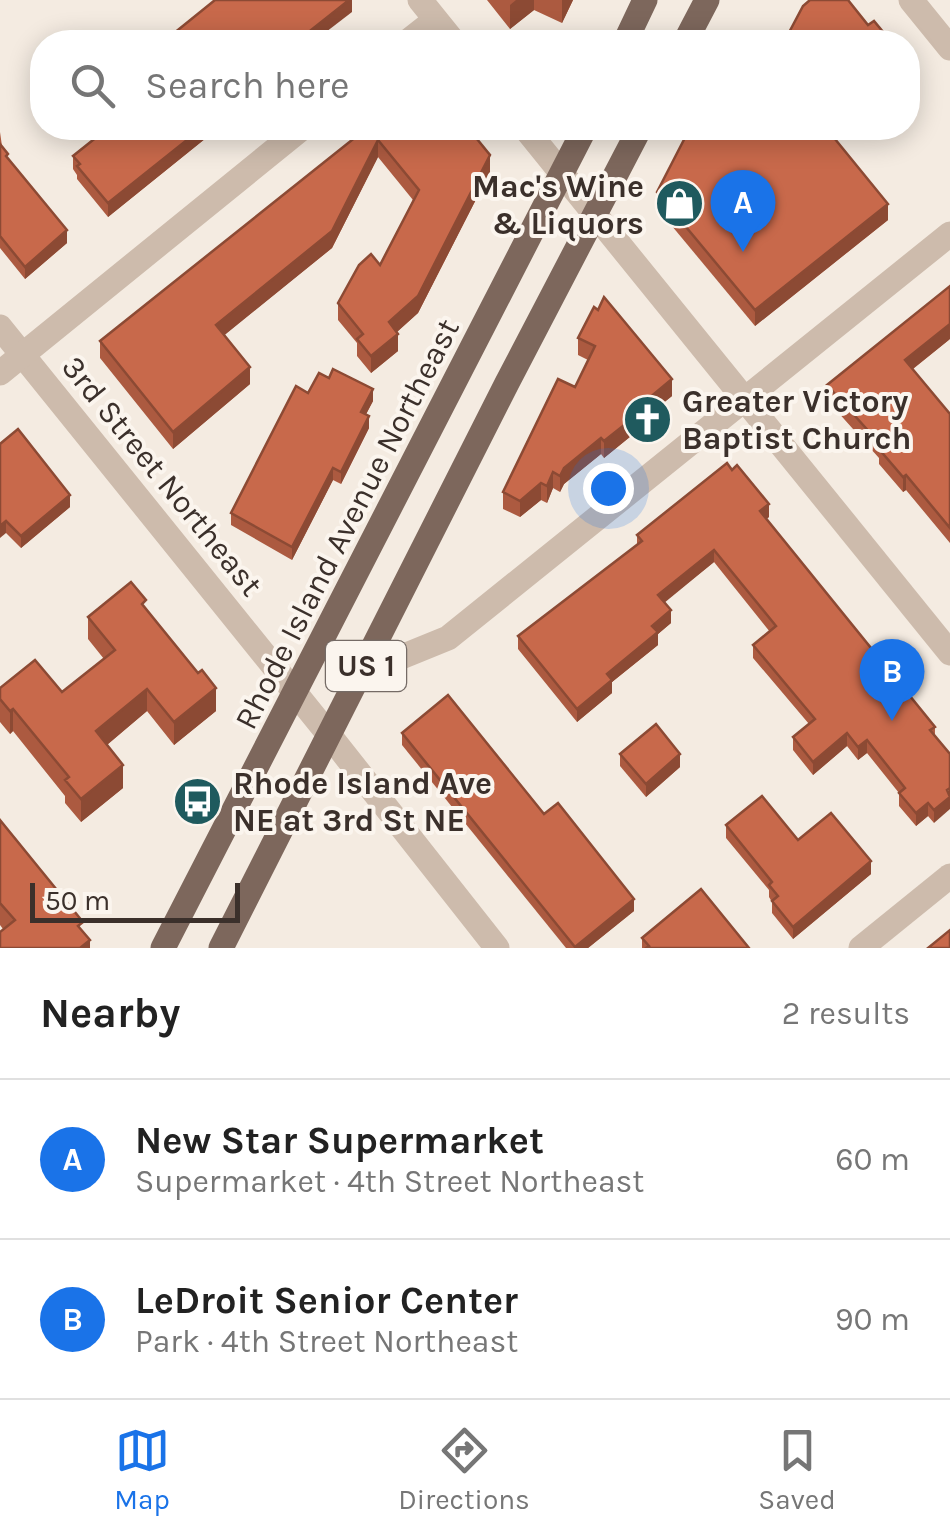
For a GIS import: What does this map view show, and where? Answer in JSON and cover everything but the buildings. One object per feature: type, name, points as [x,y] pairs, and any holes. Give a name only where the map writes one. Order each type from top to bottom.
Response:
[{"type":"main road","points":[[631,30],[645,0]]},
{"type":"main road","points":[[691,30],[707,0]]},
{"type":"main road","name":"Rhode Island Avenue Northeast","points":[[164,948],[579,140]]},
{"type":"main road","name":"US 1","points":[[221,948],[634,140]]},
{"type":"street","points":[[911,0],[950,48]]},
{"type":"street","points":[[428,10],[444,30]]},
{"type":"street","points":[[0,373],[287,140]]},
{"type":"street","points":[[534,140],[950,653]]},
{"type":"street","points":[[362,673],[448,638],[950,234]]},
{"type":"street","name":"3rd Street Northeast","points":[[0,327],[497,948]]},
{"type":"street","points":[[861,948],[950,876]]},
{"type":"place","name":"Mac's Wine & Liquors","points":[[679,204]]},
{"type":"place","name":"New Star Supermarket","points":[[743,252]]},
{"type":"place","name":"Greater Victory Baptist Church","points":[[647,419]]},
{"type":"place","name":"LeDroit Senior Center","points":[[892,721]]},
{"type":"place","name":"Rhode Island Ave NE at 3rd St NE","points":[[198,801]]}]
